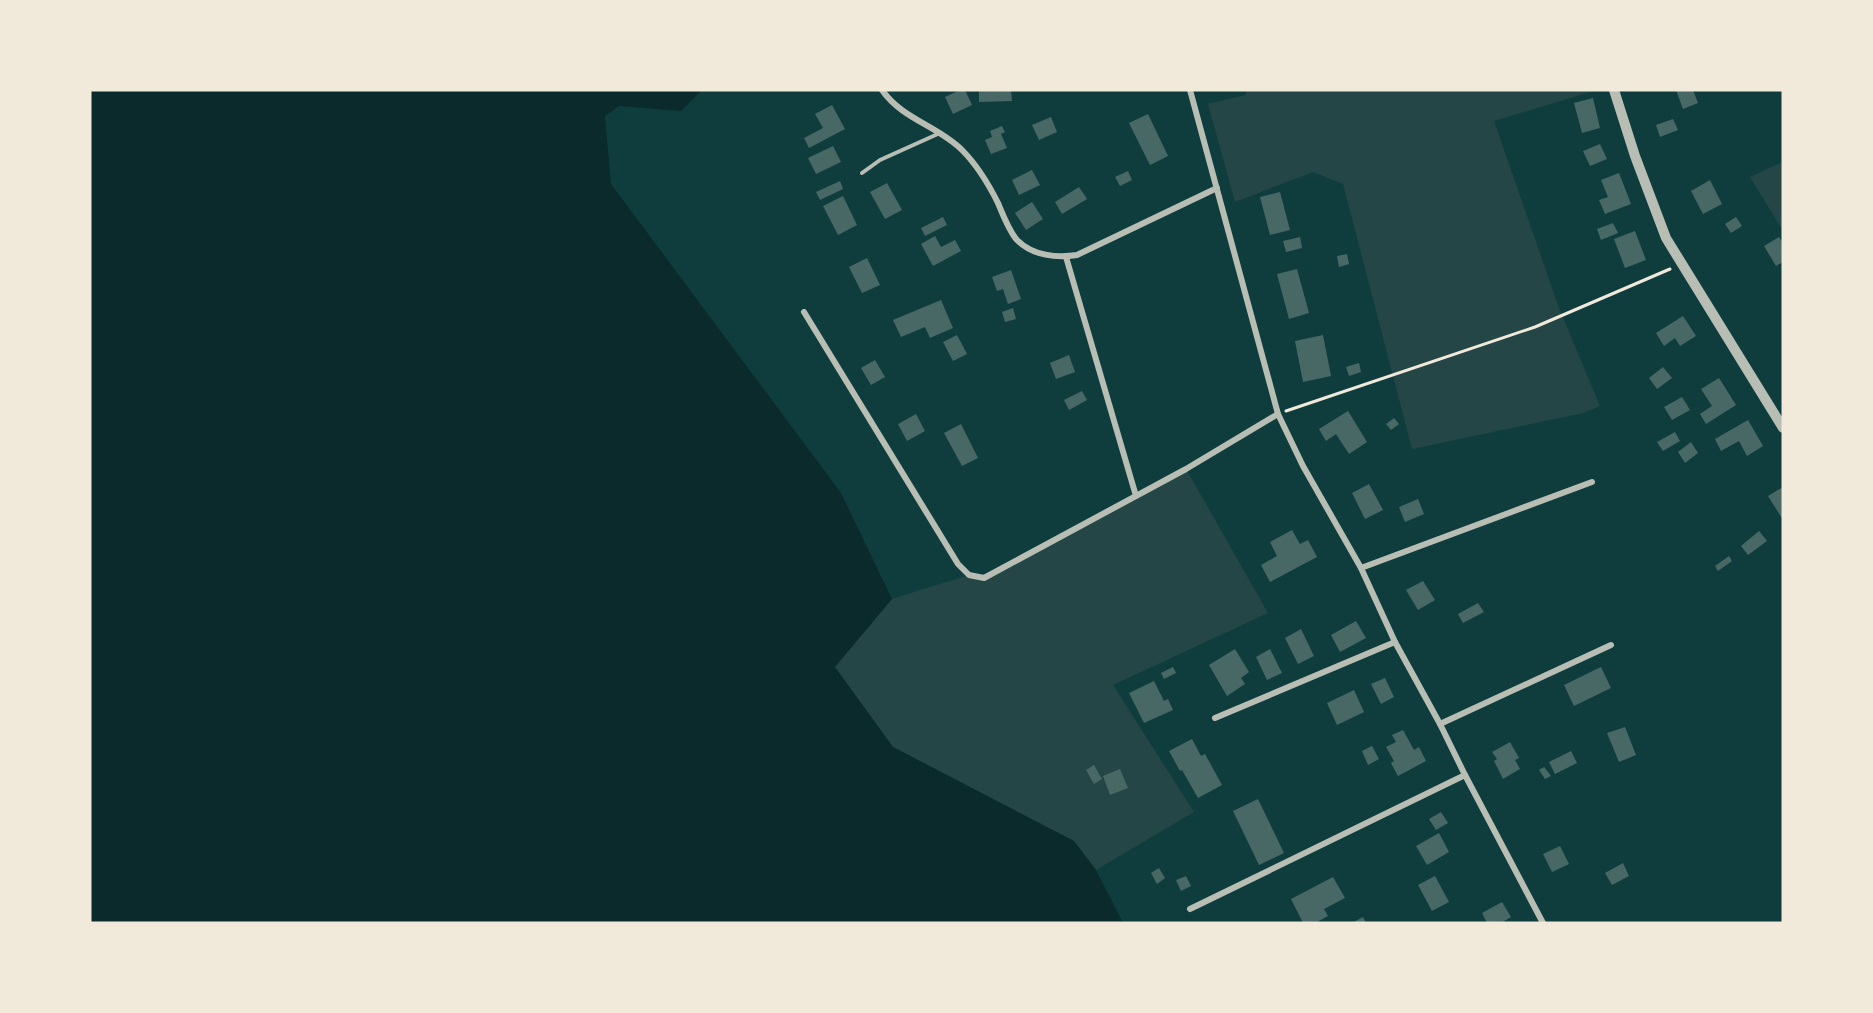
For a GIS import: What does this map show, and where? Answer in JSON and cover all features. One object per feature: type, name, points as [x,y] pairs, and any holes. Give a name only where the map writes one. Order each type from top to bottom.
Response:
[{"type":"street","points":[[882,90],[888,99],[902,111],[940,133],[962,150],[993,192],[1017,240],[1034,251],[1054,257],[1077,255],[1217,188]]},
{"type":"street","points":[[1190,90],[1278,414],[1303,466],[1361,568],[1395,642],[1543,923]]},
{"type":"street","points":[[1614,90],[1635,156],[1666,238],[1783,428]]},
{"type":"street","points":[[1066,257],[1136,496]]},
{"type":"street","points":[[804,312],[957,564],[969,575],[984,578],[1186,469],[1278,414]]},
{"type":"street","points":[[1361,568],[1592,482]]},
{"type":"street","points":[[1215,718],[1395,642]]},
{"type":"street","points":[[1440,724],[1611,645]]},
{"type":"street","points":[[1190,909],[1465,775]]},
{"type":"lane","points":[[862,173],[880,160],[940,133]]},
{"type":"path","points":[[1278,414],[1535,327],[1682,264]]},
{"type":"shaded area","points":[[90,90],[702,90],[681,111],[619,106],[605,116],[611,184],[841,493],[892,599],[835,667],[893,747],[1074,841],[1096,870],[1123,923],[90,923]]},
{"type":"shaded area","points":[[1248,90],[1597,90],[1494,121],[1559,308],[1600,406],[1583,413],[1412,449],[1343,184],[1313,172],[1235,202],[1208,104],[1245,95]]},
{"type":"shaded area","points":[[1783,162],[1783,231],[1750,177]]},
{"type":"shaded area","points":[[1186,469],[1268,613],[1113,685],[1194,812],[1096,870],[1074,841],[893,747],[834,667],[892,599],[969,575],[984,578]]},
{"type":"building","points":[[965,90],[972,105],[953,114],[945,97]]},
{"type":"building","points":[[979,90],[1011,90],[1012,101],[979,102]]},
{"type":"building","points":[[1676,90],[1693,90],[1698,103],[1683,109]]},
{"type":"building","points":[[1593,98],[1600,128],[1582,133],[1574,103]]},
{"type":"building","points":[[832,105],[845,129],[809,148],[804,138],[823,128],[815,114]]},
{"type":"building","points":[[1148,114],[1168,156],[1150,165],[1129,123]]},
{"type":"building","points":[[1051,117],[1057,132],[1039,140],[1032,125]]},
{"type":"building","points":[[1673,119],[1678,130],[1660,137],[1656,125]]},
{"type":"building","points":[[1002,126],[1005,132],[1001,134],[1007,148],[991,154],[985,140],[992,137],[990,131]]},
{"type":"building","points":[[1600,144],[1607,159],[1590,166],[1583,151]]},
{"type":"building","points":[[833,146],[841,162],[816,174],[808,158]]},
{"type":"building","points":[[1032,170],[1040,185],[1019,195],[1012,180]]},
{"type":"building","points":[[1128,171],[1132,180],[1120,186],[1115,177]]},
{"type":"building","points":[[1619,173],[1631,204],[1605,214],[1599,200],[1608,197],[1601,180]]},
{"type":"building","points":[[1710,180],[1722,204],[1703,214],[1691,191]]},
{"type":"building","points":[[840,181],[843,189],[820,200],[816,192]]},
{"type":"building","points":[[887,183],[902,210],[885,219],[870,192]]},
{"type":"building","points":[[1079,187],[1087,199],[1062,214],[1055,202]]},
{"type":"building","points":[[1280,192],[1290,230],[1270,235],[1260,197]]},
{"type":"building","points":[[843,196],[857,225],[838,235],[823,206]]},
{"type":"building","points":[[1032,202],[1043,219],[1026,230],[1015,213]]},
{"type":"building","points":[[943,217],[947,225],[925,236],[921,228]]},
{"type":"building","points":[[1736,217],[1742,226],[1731,233],[1725,224]]},
{"type":"building","points":[[1613,223],[1618,233],[1601,240],[1597,229]]},
{"type":"building","points":[[1635,231],[1646,260],[1625,268],[1614,239]]},
{"type":"building","points":[[935,236],[941,247],[955,240],[961,251],[933,266],[921,244]]},
{"type":"building","points":[[1300,237],[1302,248],[1286,252],[1283,241]]},
{"type":"building","points":[[1779,237],[1783,243],[1783,262],[1776,266],[1764,246]]},
{"type":"building","points":[[1347,254],[1349,264],[1339,267],[1337,256]]},
{"type":"building","points":[[867,258],[880,285],[862,293],[849,267]]},
{"type":"building","points":[[1297,269],[1309,313],[1289,319],[1277,274]]},
{"type":"building","points":[[1011,270],[1021,299],[1008,304],[1003,289],[997,291],[992,277]]},
{"type":"building","points":[[941,300],[953,328],[930,338],[925,327],[901,337],[893,320]]},
{"type":"building","points":[[1013,308],[1016,319],[1005,322],[1002,312]]},
{"type":"building","points":[[1683,316],[1696,336],[1680,346],[1675,338],[1664,346],[1656,333]]},
{"type":"building","points":[[957,335],[967,354],[953,361],[943,342]]},
{"type":"building","points":[[1323,335],[1331,376],[1303,382],[1295,341]]},
{"type":"building","points":[[1069,355],[1075,372],[1056,379],[1050,363]]},
{"type":"building","points":[[875,360],[885,377],[871,385],[861,368]]},
{"type":"building","points":[[1359,363],[1361,372],[1349,376],[1346,367]]},
{"type":"building","points":[[1663,367],[1672,378],[1657,389],[1649,378]]},
{"type":"building","points":[[1719,378],[1736,405],[1706,424],[1700,414],[1712,406],[1701,389]]},
{"type":"building","points":[[1082,391],[1087,400],[1069,410],[1064,400]]},
{"type":"building","points":[[1682,397],[1690,410],[1672,420],[1664,407]]},
{"type":"building","points":[[1348,411],[1367,442],[1349,454],[1336,434],[1326,441],[1319,429]]},
{"type":"building","points":[[916,414],[925,431],[907,441],[898,424]]},
{"type":"building","points":[[1394,418],[1399,424],[1391,430],[1386,424]]},
{"type":"building","points":[[1748,420],[1763,446],[1747,456],[1739,441],[1721,451],[1715,439]]},
{"type":"building","points":[[961,424],[978,458],[962,466],[944,433]]},
{"type":"building","points":[[1675,432],[1680,441],[1663,451],[1657,442]]},
{"type":"building","points":[[1691,442],[1698,453],[1685,463],[1678,452]]},
{"type":"building","points":[[1369,484],[1383,510],[1365,519],[1352,493]]},
{"type":"building","points":[[1783,487],[1783,520],[1768,496]]},
{"type":"building","points":[[1418,499],[1424,514],[1405,522],[1399,507]]},
{"type":"building","points":[[1292,530],[1300,544],[1308,540],[1317,557],[1270,582],[1261,565],[1277,556],[1270,542]]},
{"type":"building","points":[[1759,531],[1767,541],[1748,555],[1741,546]]},
{"type":"building","points":[[1729,556],[1732,561],[1718,571],[1715,566]]},
{"type":"building","points":[[1423,581],[1435,600],[1418,610],[1406,590]]},
{"type":"building","points":[[1478,603],[1484,612],[1463,623],[1458,614]]},
{"type":"building","points":[[1356,621],[1366,638],[1340,652],[1331,635]]},
{"type":"building","points":[[1301,629],[1314,656],[1298,664],[1285,638]]},
{"type":"building","points":[[1235,649],[1249,672],[1241,678],[1245,684],[1227,696],[1209,665]]},
{"type":"building","points":[[1270,649],[1282,673],[1267,680],[1256,657]]},
{"type":"building","points":[[1173,667],[1176,673],[1164,679],[1161,673]]},
{"type":"building","points":[[1601,667],[1611,688],[1574,706],[1564,685]]},
{"type":"building","points":[[1385,678],[1394,697],[1381,704],[1371,684]]},
{"type":"building","points":[[1154,681],[1164,701],[1168,699],[1173,710],[1144,723],[1129,693]]},
{"type":"building","points":[[1354,690],[1364,712],[1337,725],[1327,703]]},
{"type":"building","points":[[1625,727],[1636,755],[1619,762],[1607,733]]},
{"type":"building","points":[[1403,730],[1414,750],[1419,747],[1426,761],[1398,776],[1391,763],[1394,761],[1386,747],[1396,742],[1392,735]]},
{"type":"building","points":[[1192,739],[1201,756],[1205,754],[1222,785],[1198,798],[1169,751]]},
{"type":"building","points":[[1510,742],[1519,758],[1515,760],[1520,769],[1503,779],[1494,761],[1497,759],[1492,752]]},
{"type":"building","points":[[1372,746],[1379,759],[1368,765],[1362,751]]},
{"type":"building","points":[[1571,751],[1577,763],[1555,774],[1549,762]]},
{"type":"building","points":[[1094,765],[1102,779],[1094,784],[1086,770]]},
{"type":"building","points":[[1544,767],[1551,776],[1545,779],[1539,770]]},
{"type":"building","points":[[1120,769],[1128,788],[1110,795],[1103,776]]},
{"type":"building","points":[[1258,799],[1284,853],[1259,865],[1233,811]]},
{"type":"building","points":[[1441,812],[1448,823],[1436,830],[1429,819]]},
{"type":"building","points":[[1439,833],[1449,852],[1427,865],[1416,846]]},
{"type":"building","points":[[1560,846],[1569,864],[1552,872],[1543,854]]},
{"type":"building","points":[[1623,863],[1629,876],[1612,885],[1605,873]]},
{"type":"building","points":[[1159,868],[1165,878],[1157,884],[1151,873]]},
{"type":"building","points":[[1186,876],[1191,886],[1181,891],[1176,880]]},
{"type":"building","points":[[1435,876],[1449,902],[1432,911],[1418,885]]},
{"type":"building","points":[[1333,877],[1345,898],[1324,909],[1328,916],[1315,923],[1303,923],[1291,899]]},
{"type":"building","points":[[1502,902],[1511,917],[1501,923],[1487,923],[1482,913]]},
{"type":"building","points":[[1363,917],[1366,923],[1352,923]]}]
